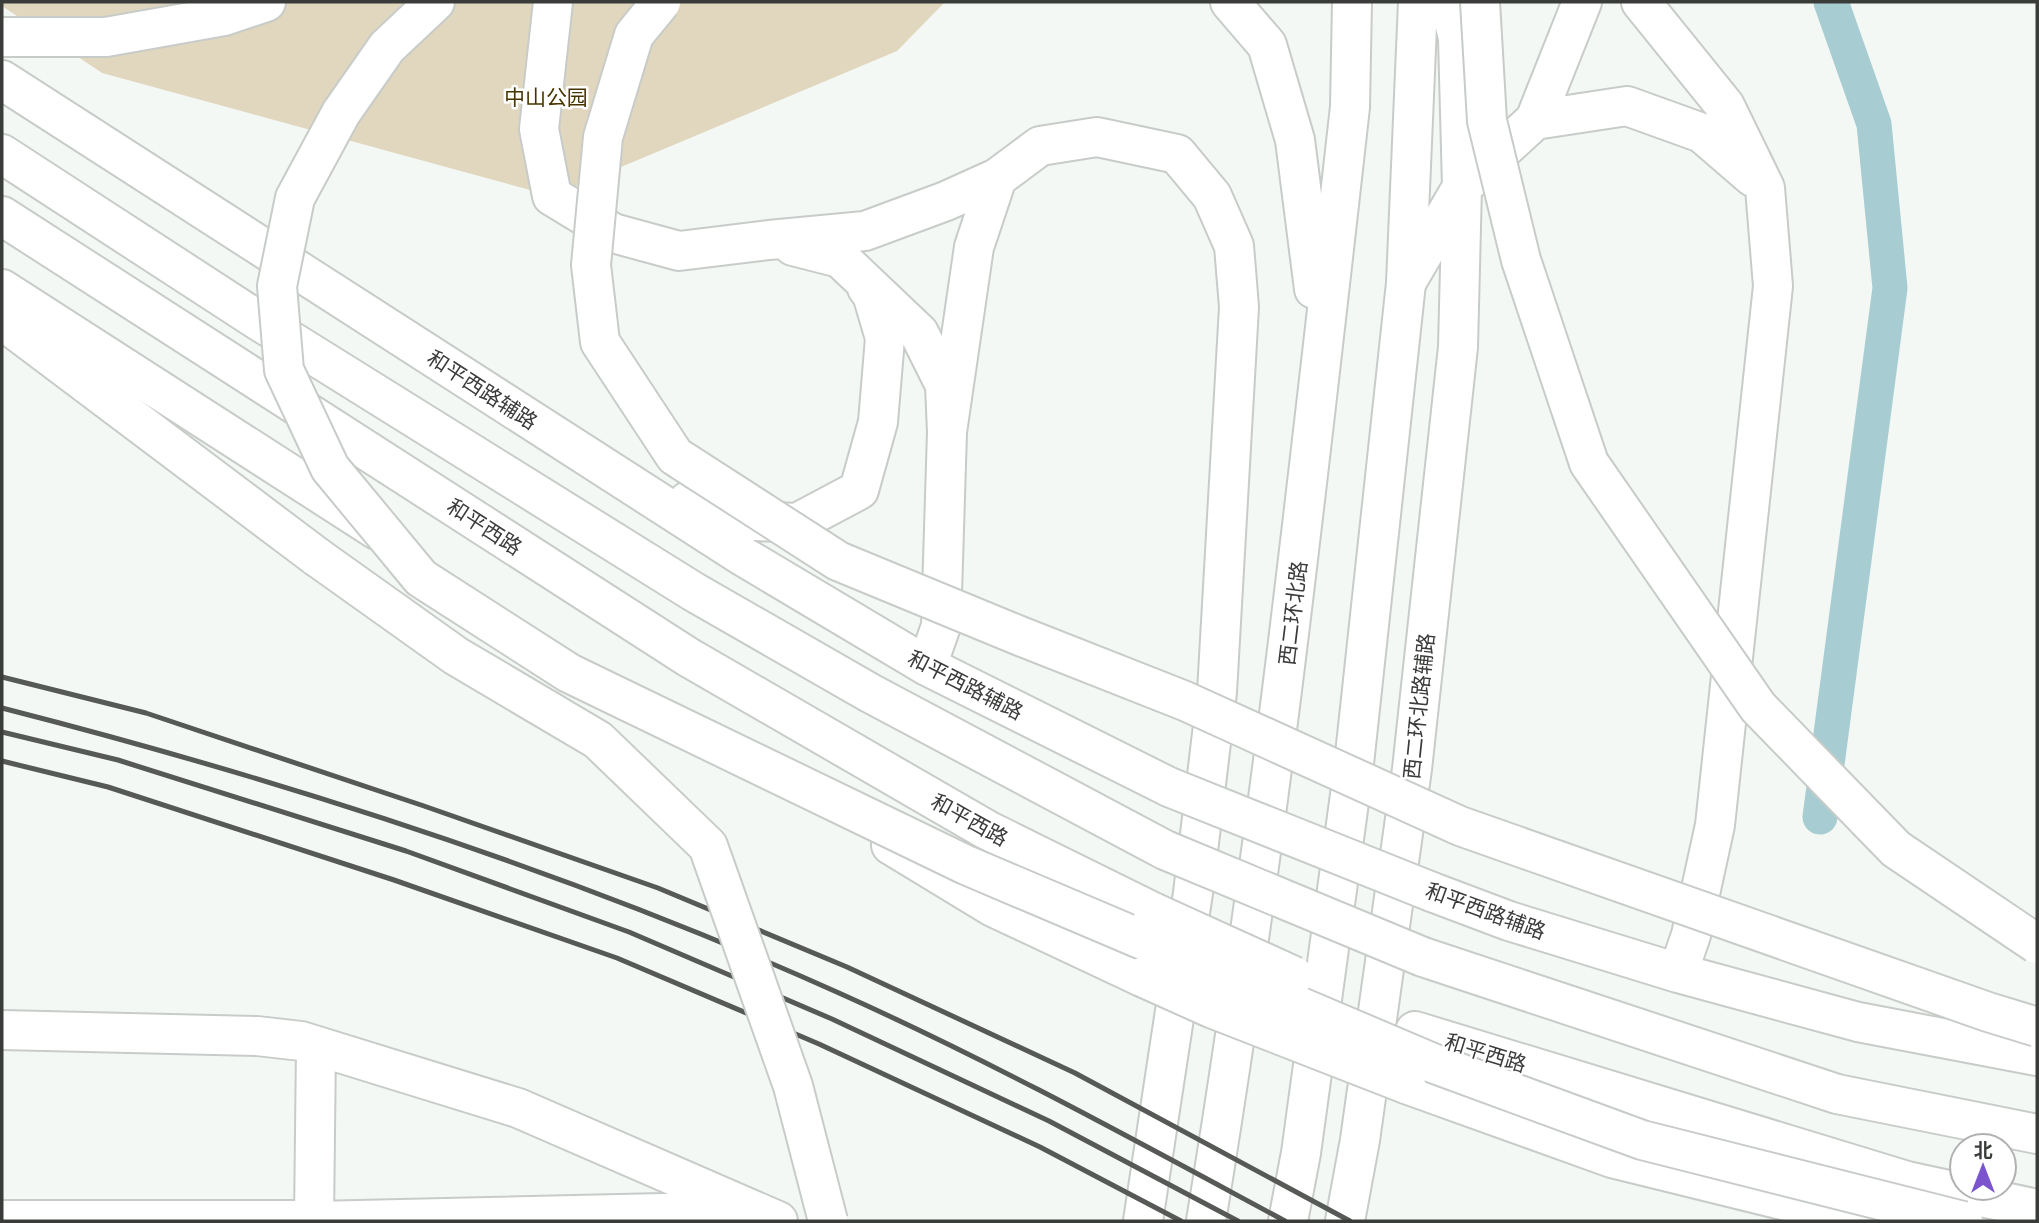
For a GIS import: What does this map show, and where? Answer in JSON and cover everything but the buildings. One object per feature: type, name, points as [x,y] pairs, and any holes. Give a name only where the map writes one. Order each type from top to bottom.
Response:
[{"type":"main road","points":[[2,37],[106,37],[224,16],[266,2]]},
{"type":"main road","points":[[435,2],[387,47],[341,113],[295,198],[277,286],[284,370],[330,468],[421,578],[569,673],[891,829],[966,864],[1435,1064],[1642,1140],[1964,1221]]},
{"type":"main road","points":[[553,2],[539,129],[552,196],[613,233],[679,251],[865,231],[946,201],[997,178],[1040,146],[1097,137],[1177,154],[1213,196],[1234,246],[1239,307],[1217,692],[1193,894],[1143,1221]]},
{"type":"main road","points":[[660,2],[634,35],[603,137],[590,265],[600,342],[675,456],[838,561],[1185,701],[1460,826],[2037,1027]]},
{"type":"main road","points":[[1230,2],[1266,45],[1295,140],[1314,287],[1310,458]]},
{"type":"main road","name":"西二环北路","points":[[1206,1221],[1224,1115],[1277,738],[1350,107],[1352,2]]},
{"type":"main road","points":[[1288,1221],[1301,1153],[1353,774],[1406,283],[1418,2]]},
{"type":"main road","name":"西二环北路辅路","points":[[1345,1221],[1360,1140],[1412,769],[1458,347],[1462,187],[1458,38],[1449,2]]},
{"type":"main road","points":[[1480,2],[1487,121],[1521,260],[1589,463],[1758,707],[1896,849],[2037,944]]},
{"type":"main road","points":[[1406,283],[1462,187],[1535,120],[1582,2]]},
{"type":"main road","points":[[1641,2],[1725,106],[1765,188],[1773,286],[1716,811],[1691,935],[1678,973]]},
{"type":"main road","name":"和平西路辅路","points":[[2,80],[744,557],[928,666],[1169,787],[1509,921],[1678,973],[1858,1022],[2037,1056]]},
{"type":"main road","points":[[1535,120],[1627,106],[1702,133],[1765,188]]},
{"type":"main road","points":[[2,154],[259,321],[694,592],[870,694],[1165,850],[1423,957],[1837,1094],[2037,1134]]},
{"type":"main road","points":[[947,432],[974,247],[997,178]]},
{"type":"main road","name":"和平西路","points":[[2,216],[688,657],[987,830],[1153,912],[1415,1031],[1907,1181],[2037,1209]]},
{"type":"main road","points":[[769,240],[840,258],[919,333],[945,385],[947,432],[941,626],[928,666]]},
{"type":"main road","points":[[608,470],[736,520],[797,523],[859,490],[878,422],[885,338],[872,294],[840,258]]},
{"type":"main road","points":[[2,289],[680,724],[830,808],[993,907],[1211,1009],[1406,1084],[1612,1158],[1867,1221]]},
{"type":"main road","points":[[2,320],[317,557],[456,656],[598,740],[708,846],[793,1086],[828,1221]]},
{"type":"main road","points":[[2,1031],[257,1036],[302,1041],[518,1108],[773,1219]]},
{"type":"main road","points":[[314,1221],[316,1046]]},
{"type":"main road","points":[[2,1220],[314,1221],[708,1212],[773,1219]]},
{"type":"green space","name":"中山公园","points":[[2,2],[945,2],[897,51],[552,196],[102,73],[2,6]]},
{"type":"waterway","points":[[1820,817],[1890,288],[1874,124],[1831,2]]},
{"type":"railway","points":[[2,677],[146,713],[658,888],[847,967],[1075,1073],[1350,1221]]},
{"type":"railway","points":[[2,708],[109,736],[321,798],[531,869],[635,908],[737,949],[896,1019],[1064,1103],[1285,1221]]},
{"type":"railway","points":[[2,732],[118,760],[406,851],[629,932],[832,1019],[1049,1121],[1238,1221]]},
{"type":"railway","points":[[2,761],[108,787],[394,880],[617,958],[819,1044],[1040,1147],[1181,1221]]}]
